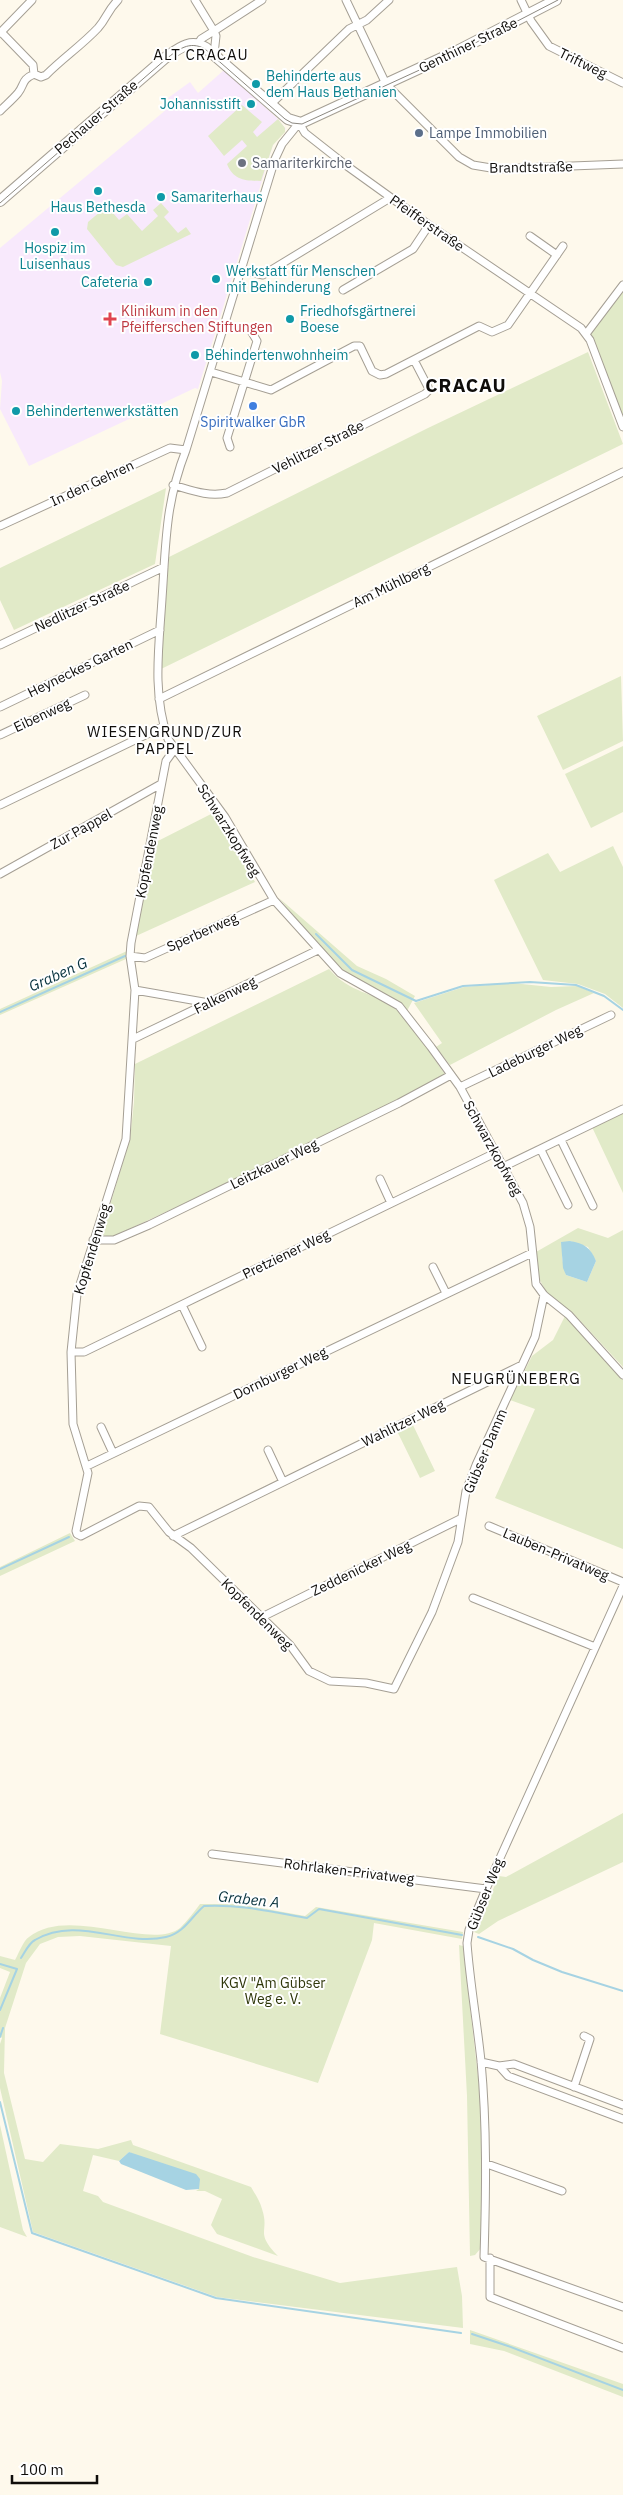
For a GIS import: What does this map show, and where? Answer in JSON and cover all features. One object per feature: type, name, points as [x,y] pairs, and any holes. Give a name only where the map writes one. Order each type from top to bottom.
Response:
[{"type":"main road","name":"Genthiner Straße","points":[[299,123],[308,121],[386,84],[556,0]]},
{"type":"main road","name":"Pfeifferstraße","points":[[198,44],[214,54],[289,120],[299,123]]},
{"type":"main road","name":"Pechauer Straße","points":[[0,201],[165,58],[184,45],[198,44]]},
{"type":"street","points":[[32,0],[0,33],[33,65],[34,74]]},
{"type":"street","points":[[34,74],[41,77],[46,75],[70,51],[80,47],[103,22],[107,11],[118,0]]},
{"type":"street","points":[[195,0],[216,36],[214,54]]},
{"type":"street","points":[[198,44],[201,39],[262,0]]},
{"type":"street","name":"Brandtstraße","points":[[346,0],[386,84],[459,158],[473,165],[497,169],[623,164]]},
{"type":"street","points":[[271,104],[349,29],[358,26],[388,0]]},
{"type":"street","name":"Triftweg","points":[[521,0],[544,41],[552,48],[623,82]]},
{"type":"street","points":[[0,111],[20,91],[23,81],[34,74]]},
{"type":"street","name":"Pfeifferstraße","points":[[299,123],[305,133],[390,198],[586,334]]},
{"type":"street","name":"Schwarzkopfweg","points":[[299,123],[282,144],[275,159],[186,450],[173,485],[167,517],[157,678],[164,726],[174,750],[225,817],[274,900],[318,950],[349,980],[385,997],[399,1006],[460,1087],[527,1215],[536,1284],[544,1295],[569,1315],[623,1374]]},
{"type":"street","points":[[242,270],[263,275],[390,198]]},
{"type":"street","points":[[343,290],[413,249],[428,225]]},
{"type":"street","points":[[530,236],[557,255]]},
{"type":"street","points":[[210,372],[271,390],[354,346],[360,346],[372,371],[376,374],[386,374],[479,326],[492,332],[508,325],[563,246]]},
{"type":"street","points":[[623,285],[586,334],[623,427]]},
{"type":"street","points":[[230,447],[227,438],[257,341],[251,331]]},
{"type":"street","name":"Vehlitzer Straße","points":[[173,485],[209,495],[227,493],[425,394],[428,391],[428,386],[414,360]]},
{"type":"street","name":"In den Gehren","points":[[0,526],[170,448],[186,450]]},
{"type":"street","name":"Am Mühlberg","points":[[159,698],[623,472]]},
{"type":"street","name":"Nedlitzer Straße","points":[[0,645],[164,567]]},
{"type":"street","name":"Heyneckes Garten","points":[[0,707],[160,630]]},
{"type":"street","name":"Eibenweg","points":[[0,735],[85,695]]},
{"type":"street","points":[[0,805],[164,726]]},
{"type":"street","name":"Kopfendenweg","points":[[174,750],[166,760],[130,956],[135,990],[126,1139],[77,1294],[71,1352],[73,1424],[88,1466],[77,1534],[81,1536],[144,1505],[153,1510],[173,1536],[191,1548],[290,1645],[309,1671],[330,1682],[366,1683],[394,1689]]},
{"type":"street","name":"Zur Pappel","points":[[0,874],[162,784]]},
{"type":"street","name":"Sperberweg","points":[[130,956],[145,958],[274,900]]},
{"type":"street","name":"Falkenweg","points":[[133,1039],[318,950]]},
{"type":"street","points":[[135,990],[209,1003]]},
{"type":"street","name":"Ladeburger Weg","points":[[460,1087],[611,1015]]},
{"type":"street","name":"Leitzkauer Weg","points":[[93,1240],[114,1240],[149,1225],[400,1103],[451,1076]]},
{"type":"street","points":[[503,1167],[623,1109]]},
{"type":"street","points":[[561,1140],[593,1206]]},
{"type":"street","points":[[541,1150],[568,1205]]},
{"type":"street","name":"Pretziener Weg","points":[[71,1352],[84,1352],[495,1152]]},
{"type":"street","points":[[380,1179],[391,1203]]},
{"type":"street","name":"Dornburger Weg","points":[[88,1466],[532,1253]]},
{"type":"street","points":[[434,1267],[446,1293]]},
{"type":"street","name":"Gübser Damm","points":[[394,1689],[432,1612],[458,1542],[460,1519],[466,1492],[476,1465],[535,1337],[544,1295]]},
{"type":"street","points":[[182,1304],[202,1347]]},
{"type":"street","name":"Wahlitzer Weg","points":[[173,1536],[522,1365]]},
{"type":"street","points":[[101,1427],[113,1453]]},
{"type":"street","points":[[268,1450],[283,1482]]},
{"type":"street","name":"Zeddenicker Weg","points":[[262,1617],[460,1519]]},
{"type":"street","name":"Lauben-Privatweg","points":[[489,1526],[623,1584]]},
{"type":"street","name":"Gübser Weg","points":[[623,1584],[471,1923],[467,1943],[481,2062],[490,2297],[623,2348]]},
{"type":"street","points":[[472,1598],[595,1647]]},
{"type":"street","name":"Rohrlaken-Privatweg","points":[[212,1854],[486,1889]]},
{"type":"street","points":[[574,2087],[590,2038],[584,2036]]},
{"type":"street","points":[[481,2062],[499,2066],[514,2064],[623,2105]]},
{"type":"street","points":[[499,2066],[508,2076],[623,2119]]},
{"type":"street","points":[[486,2164],[562,2191]]},
{"type":"street","points":[[487,2257],[623,2307]]},
{"type":"shaded area","name":"Klinikum in den Pfeifferschen Stiftungen","points":[[224,70],[278,119],[286,129],[273,145],[198,389],[195,388],[29,466],[0,409],[2,381],[0,372],[0,248],[173,104],[168,98],[190,82],[198,93]]},
{"type":"green space","points":[[242,105],[262,122],[253,132],[257,137],[278,119],[285,128],[285,132],[273,145],[261,181],[245,180],[236,176],[227,164],[247,146],[242,140],[224,156],[208,136]]},
{"type":"green space","points":[[161,203],[169,212],[164,217],[178,233],[186,227],[191,234],[123,267],[116,265],[87,229],[88,222],[107,206],[119,220],[127,214],[142,231],[158,216],[153,210]]},
{"type":"green space","points":[[623,292],[623,416],[590,333]]},
{"type":"green space","points":[[588,352],[623,444],[161,669],[169,557],[428,428]]},
{"type":"green space","points":[[166,488],[155,564],[14,630],[0,600],[0,568]]},
{"type":"green space","points":[[621,676],[623,741],[563,770],[537,716]]},
{"type":"green space","points":[[623,746],[623,812],[591,828],[565,774]]},
{"type":"green space","points":[[215,812],[255,882],[136,936],[152,844]]},
{"type":"green space","points":[[613,846],[623,867],[623,1008],[605,994],[578,984],[543,980],[494,880],[548,853],[560,872]]},
{"type":"green space","points":[[279,898],[357,966],[386,979],[415,996],[407,1011],[393,998],[355,980],[339,968]]},
{"type":"green space","points":[[127,951],[126,959],[0,1015],[0,1009]]},
{"type":"green space","points":[[329,969],[345,983],[396,1009],[415,1030],[445,1074],[322,1138],[112,1237],[101,1235],[130,1139],[134,1102],[135,1064]]},
{"type":"green space","points":[[512,983],[551,987],[577,986],[594,993],[556,1010],[450,1065],[436,1047],[442,1043],[414,1003],[464,987]]},
{"type":"green space","points":[[623,1112],[623,1193],[592,1127]]},
{"type":"green space","points":[[578,1228],[608,1238],[623,1230],[623,1367],[574,1314],[547,1293],[536,1273],[536,1252]],"holes":[[[570,1241],[588,1247],[596,1261],[587,1282],[566,1275],[562,1248]]]},
{"type":"green space","points":[[565,1316],[623,1378],[623,1549],[495,1498],[535,1409],[510,1400],[532,1356],[553,1340]]},
{"type":"green space","points":[[412,1423],[435,1471],[420,1478],[397,1431]]},
{"type":"green space","points":[[70,1533],[75,1541],[0,1576],[0,1567]]},
{"type":"green space","points":[[623,1813],[623,1862],[498,1921],[479,1934],[474,1932],[499,1876],[506,1877]]},
{"type":"green space","name":"KGV \"Am Gübser Weg e. V.","points":[[200,1904],[239,1904],[305,1916],[316,1907],[463,1932],[462,1939],[374,1923],[372,1940],[318,2083],[160,2034],[171,1946],[80,1936],[58,1937],[40,1944],[26,1963],[5,2028],[4,2073],[25,2159],[43,2162],[60,2144],[98,2149],[131,2140],[133,2145],[251,2187],[262,2209],[264,2236],[278,2256],[217,2234],[211,2225],[222,2199],[205,2191],[196,2191],[199,2189],[129,2152],[119,2161],[93,2155],[83,2191],[98,2196],[103,2202],[253,2257],[340,2283],[457,2267],[462,2296],[463,2328],[217,2297],[33,2232],[0,2088],[0,2044],[2,2038],[0,2036],[0,1998],[10,1972],[0,1968],[0,1956],[15,1960],[29,1937],[46,1928],[65,1925],[149,1935],[167,1934],[180,1928]]},
{"type":"green space","points":[[459,1945],[463,1946],[481,2103],[484,2161],[481,2248],[475,2255],[470,2256],[467,2096]]},
{"type":"green space","points":[[0,2125],[23,2230],[27,2237],[0,2227]]},
{"type":"green space","points":[[470,2330],[623,2384],[623,2397],[504,2351],[470,2344]]},
{"type":"water","points":[[570,1241],[586,1247],[596,1261],[587,1282],[566,1275],[563,1268],[561,1242]]},
{"type":"water","points":[[129,2152],[196,2174],[200,2179],[199,2189],[186,2190],[121,2164],[119,2161]]},
{"type":"waterway","points":[[316,934],[352,970],[416,1001],[463,986],[530,982],[576,985],[604,996],[623,1010]]},
{"type":"waterway","name":"Graben G","points":[[0,1012],[125,956]]},
{"type":"waterway","points":[[0,1569],[69,1537]]},
{"type":"waterway","name":"Graben A","points":[[21,1958],[33,1941],[51,1933],[67,1930],[133,1938],[150,1939],[166,1937],[183,1928],[204,1906],[243,1907],[307,1918],[319,1909],[462,1935]]},
{"type":"waterway","name":"Graben A","points":[[478,1937],[513,1949],[562,1972],[623,1991]]},
{"type":"waterway","name":"Graben A","points":[[0,1964],[17,1969],[0,2010]]},
{"type":"waterway","points":[[0,2037],[3,2028]]},
{"type":"waterway","points":[[0,2102],[32,2233],[216,2298],[461,2333]]},
{"type":"waterway","points":[[472,2334],[623,2390]]},
{"type":"tram line","points":[[0,203],[166,59],[184,47],[199,46],[205,49],[285,119],[292,123],[302,124],[450,56],[558,0]]},
{"type":"place","name":"Behinderte aus dem Haus Bethanien","points":[[256,84]]},
{"type":"place","name":"Johannisstift","points":[[251,104]]},
{"type":"place","name":"Lampe Immobilien","points":[[419,133]]},
{"type":"place","name":"Samariterkirche","points":[[242,163]]},
{"type":"place","name":"Haus Bethesda","points":[[98,191]]},
{"type":"place","name":"Samariterhaus","points":[[161,197]]},
{"type":"place","name":"Hospiz im Luisenhaus","points":[[55,232]]},
{"type":"place","name":"Werkstatt für Menschen mit Behinderung","points":[[216,279]]},
{"type":"place","name":"Cafeteria","points":[[148,282]]},
{"type":"place","name":"Klinikum in den Pfeifferschen Stiftungen","points":[[110,319]]},
{"type":"place","name":"Friedhofsgärtnerei Boese","points":[[290,319]]},
{"type":"place","name":"Behindertenwohnheim","points":[[195,355]]},
{"type":"place","name":"Spiritwalker GbR","points":[[253,406]]},
{"type":"place","name":"Behindertenwerkstätten","points":[[16,411]]},
{"type":"district","name":"ALT CRACAU","points":[[201,54]]},
{"type":"district","name":"CRACAU","points":[[466,385]]},
{"type":"district","name":"WIESENGRUND/ZUR PAPPEL","points":[[165,740]]},
{"type":"district","name":"NEUGRÜNEBERG","points":[[516,1378]]}]
